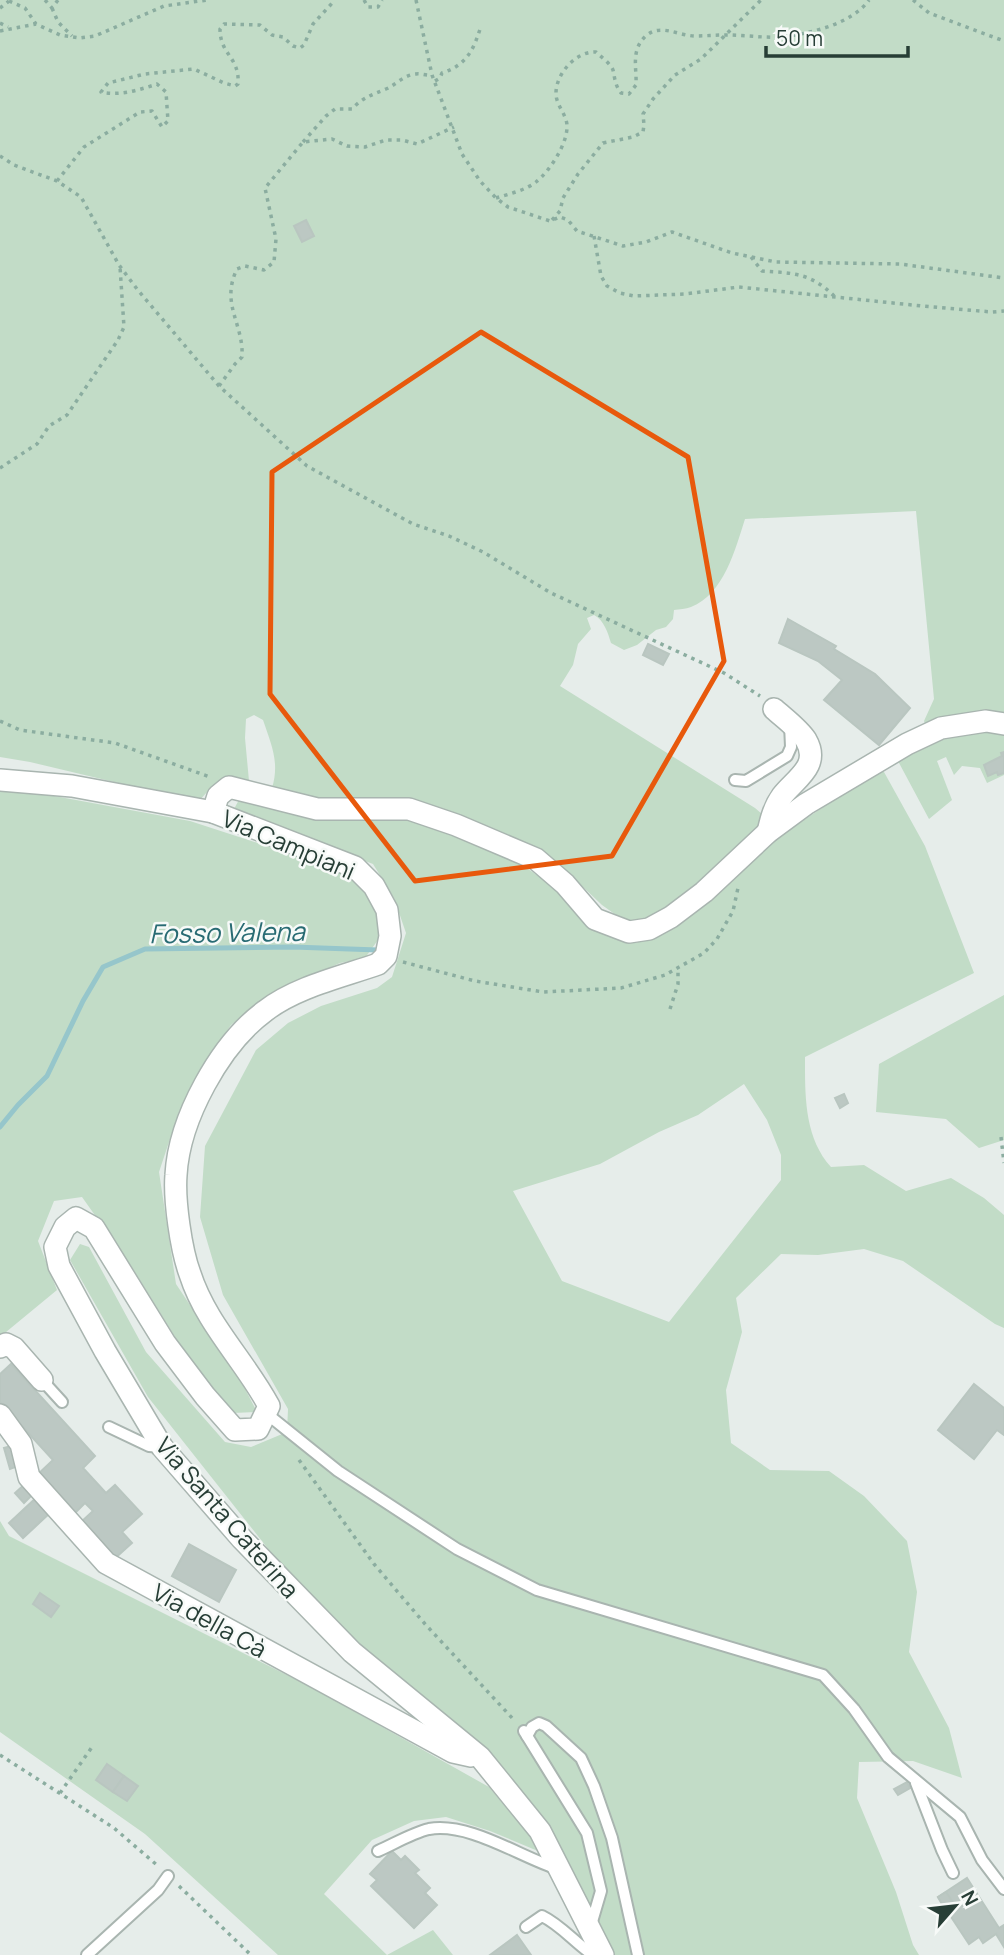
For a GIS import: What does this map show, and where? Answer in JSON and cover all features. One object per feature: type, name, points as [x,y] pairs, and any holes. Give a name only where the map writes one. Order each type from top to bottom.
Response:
[{"type":"street","points":[[768,832],[773,813],[782,796],[807,770],[810,759],[806,740],[774,709]]},
{"type":"street","points":[[213,812],[218,796],[229,787],[317,809],[409,809],[456,825],[536,859],[565,884],[595,919],[629,932],[649,929],[671,917],[704,892],[768,832],[806,804],[907,744],[941,728],[986,721],[1004,724]]},
{"type":"street","name":"Via Campiani","points":[[0,780],[72,786],[213,812],[355,867],[374,886],[387,910],[392,958]]},
{"type":"street","points":[[267,1414],[269,1406],[264,1396],[212,1321],[190,1275],[180,1226],[176,1175],[184,1131],[201,1093],[228,1046],[265,1010],[299,993],[392,958]]},
{"type":"street","name":"Via Santa Caterina","points":[[267,1414],[258,1429],[236,1430],[205,1396],[165,1343],[102,1237],[94,1228],[76,1218],[65,1227],[55,1247],[59,1266],[162,1447],[242,1539],[352,1652],[480,1757],[540,1831],[590,1929],[598,1954]]},
{"type":"street","points":[[0,1347],[6,1344],[14,1348],[42,1380]]},
{"type":"street","name":"Via della Cà","points":[[0,1415],[21,1444],[29,1477],[106,1563],[453,1752],[480,1757]]},
{"type":"lane","points":[[735,780],[746,780],[787,756],[791,747],[790,724]]},
{"type":"lane","points":[[42,1380],[62,1402]]},
{"type":"lane","points":[[267,1414],[338,1471],[457,1549],[537,1590],[823,1675],[854,1709],[888,1757],[960,1817],[982,1860],[1004,1889]]},
{"type":"lane","points":[[109,1427],[149,1446],[162,1447]]},
{"type":"lane","points":[[590,1929],[601,1891],[587,1833],[525,1733],[538,1723],[581,1758],[594,1786],[612,1838],[638,1955]]},
{"type":"lane","points":[[916,1783],[953,1873]]},
{"type":"lane","points":[[378,1851],[429,1829],[462,1830],[560,1870]]},
{"type":"lane","points":[[87,1955],[158,1890],[169,1876]]},
{"type":"lane","points":[[526,1927],[542,1916],[552,1921],[576,1944],[598,1954]]},
{"type":"path","points":[[44,0],[52,8],[58,22],[73,37]]},
{"type":"path","points":[[52,8],[58,0]]},
{"type":"path","points":[[0,8],[10,1],[25,8],[36,24],[60,35],[73,37],[95,36],[164,6],[191,0],[207,0]]},
{"type":"path","points":[[57,181],[84,147],[140,112],[152,111],[162,127],[168,121],[166,92],[157,85],[111,94],[101,92],[108,83],[145,74],[194,69],[235,86],[238,83],[234,60],[220,43],[220,29],[225,24],[260,25],[300,48],[313,24],[335,0]]},
{"type":"path","points":[[364,0],[368,7],[378,7],[382,0]]},
{"type":"path","points":[[416,0],[432,75],[454,127],[462,154],[480,181],[508,207],[550,221],[560,217],[568,220],[577,231],[623,246],[672,232],[732,253],[776,262],[908,265],[1004,278]]},
{"type":"path","points":[[550,221],[560,211],[578,174],[603,143],[643,132],[643,114],[653,99],[675,75],[701,59],[761,0]]},
{"type":"path","points":[[496,198],[536,182],[561,148],[567,126],[557,104],[555,91],[571,62],[587,52],[596,52],[612,69],[613,78],[621,93],[629,94],[636,85],[636,51],[644,37],[652,32],[660,29],[693,36],[779,37],[837,23],[864,7],[869,0]]},
{"type":"path","points":[[914,0],[929,13],[1004,41]]},
{"type":"path","points":[[0,23],[9,28]]},
{"type":"path","points":[[0,31],[36,24]]},
{"type":"path","points":[[435,81],[442,73],[454,69],[474,50],[481,26]]},
{"type":"path","points":[[219,386],[242,357],[231,309],[230,283],[237,269],[245,266],[264,270],[274,262],[276,239],[265,188],[335,109],[352,109],[363,98],[378,90],[387,89],[396,80],[417,73],[432,75]]},
{"type":"path","points":[[303,142],[332,139],[347,146],[365,146],[386,140],[417,144],[454,127]]},
{"type":"path","points":[[0,156],[13,165],[57,181],[81,197],[119,265],[219,386],[307,466],[413,524],[449,536],[483,552],[551,593],[724,673],[774,709]]},
{"type":"path","points":[[594,236],[601,276],[607,286],[634,296],[685,294],[739,287],[1004,311]]},
{"type":"path","points":[[750,256],[762,271],[807,276],[834,296]]},
{"type":"path","points":[[0,468],[37,444],[49,426],[67,415],[118,340],[124,327],[119,265]]},
{"type":"path","points":[[0,721],[20,730],[115,743],[206,776]]},
{"type":"path","points":[[392,958],[475,981],[543,992],[621,988],[678,968],[704,953],[717,939],[733,911],[746,852]]},
{"type":"path","points":[[670,1009],[678,984],[678,968]]},
{"type":"path","points":[[1001,1137],[1004,1163]]},
{"type":"path","points":[[296,1457],[374,1564],[525,1733]]},
{"type":"path","points":[[60,1793],[92,1747]]},
{"type":"path","points":[[0,1755],[114,1828],[169,1876],[251,1955]]},
{"type":"highlighted area","points":[[481,332],[688,457],[724,661],[612,856],[415,881],[270,694],[272,472]]},
{"type":"green space","points":[[0,0],[1004,0],[1004,712],[954,718],[926,727],[924,721],[934,699],[916,511],[745,519],[720,582],[702,601],[689,608],[674,610],[673,619],[666,627],[656,630],[637,645],[624,650],[611,643],[605,627],[597,617],[594,615],[587,618],[591,629],[578,644],[573,665],[560,686],[755,808],[770,821],[666,915],[638,925],[602,905],[565,870],[503,834],[320,803],[272,788],[274,753],[263,720],[254,715],[246,719],[249,781],[230,778],[208,791],[198,802],[0,757]]},
{"type":"green space","points":[[967,728],[1004,731],[1004,775],[987,783],[980,768],[962,766],[954,775],[946,757],[937,761],[952,800],[929,819],[898,761],[909,753]]},
{"type":"green space","points":[[879,769],[884,772],[925,846],[974,973],[805,1057],[808,1115],[816,1142],[831,1167],[864,1165],[906,1191],[951,1178],[984,1198],[1004,1215],[1004,1328],[903,1261],[864,1249],[818,1255],[781,1254],[736,1298],[742,1332],[726,1390],[731,1443],[770,1470],[829,1471],[864,1496],[907,1541],[917,1592],[909,1652],[949,1728],[962,1778],[913,1761],[859,1762],[857,1798],[919,1955],[612,1955],[488,1753],[348,1634],[284,1569],[148,1397],[70,1260],[80,1244],[89,1247],[146,1352],[225,1442],[251,1447],[287,1432],[288,1409],[223,1295],[200,1217],[205,1146],[256,1050],[288,1023],[321,1006],[377,988],[392,977],[406,933],[394,898],[373,864],[233,811],[241,796],[337,820],[415,821],[473,839],[514,859],[555,888],[592,930],[636,943],[661,931],[788,831]],"holes":[[[744,1084],[767,1120],[781,1155],[781,1180],[669,1322],[562,1281],[513,1191],[600,1164],[659,1132],[698,1115]]]},
{"type":"green space","points":[[0,786],[190,821],[341,870],[371,894],[383,933],[365,958],[340,963],[286,987],[257,1004],[231,1025],[202,1066],[179,1112],[159,1172],[176,1284],[242,1383],[257,1412],[233,1413],[190,1361],[133,1269],[82,1197],[54,1201],[38,1241],[57,1290],[0,1337]]},
{"type":"green space","points":[[1004,995],[1004,1140],[979,1148],[946,1119],[876,1112],[879,1064]]},
{"type":"green space","points":[[0,1521],[9,1536],[311,1687],[489,1787],[545,1854],[490,1831],[446,1817],[414,1821],[372,1840],[324,1894],[387,1955],[278,1955],[145,1834],[0,1732]]},
{"type":"green space","points":[[433,1930],[453,1955],[387,1955]]},
{"type":"building","points":[[306,220],[314,236],[302,242],[294,226]]},
{"type":"building","points":[[788,619],[836,646],[834,649],[875,674],[910,708],[879,745],[824,700],[842,680],[818,661],[779,643]]},
{"type":"building","points":[[648,644],[669,654],[663,665],[643,655]]},
{"type":"building","points":[[1004,752],[1004,773],[998,775],[997,772],[988,776],[984,765],[1002,756],[1001,753]]},
{"type":"building","points":[[844,1094],[848,1103],[840,1108],[835,1098]]},
{"type":"building","points":[[11,1364],[95,1456],[83,1468],[106,1493],[115,1485],[142,1514],[122,1532],[132,1543],[113,1560],[80,1523],[93,1511],[85,1503],[72,1516],[36,1476],[53,1460],[0,1402],[0,1374]]},
{"type":"building","points":[[974,1384],[1004,1408],[1004,1435],[997,1430],[974,1459],[938,1430]]},
{"type":"building","points":[[15,1445],[21,1465],[10,1469],[4,1448]]},
{"type":"building","points":[[25,1484],[34,1493],[24,1503],[15,1493]]},
{"type":"building","points":[[37,1497],[51,1512],[23,1538],[9,1523]]},
{"type":"building","points":[[189,1544],[236,1570],[219,1602],[172,1576]]},
{"type":"building","points":[[40,1593],[59,1606],[51,1617],[33,1604]]},
{"type":"building","points":[[107,1764],[124,1776],[113,1792],[96,1780]]},
{"type":"building","points":[[124,1776],[138,1786],[127,1801],[113,1792]]},
{"type":"building","points":[[907,1782],[910,1788],[898,1795],[894,1789]]},
{"type":"building","points":[[392,1851],[401,1860],[405,1856],[419,1870],[415,1873],[430,1888],[425,1893],[437,1905],[414,1928],[371,1886],[377,1880],[370,1874]]},
{"type":"building","points":[[967,1878],[999,1928],[1004,1925],[1004,1947],[996,1934],[983,1943],[979,1937],[969,1944],[938,1897]]},
{"type":"building","points":[[946,1892],[952,1901],[943,1906],[938,1897]]},
{"type":"building","points":[[517,1935],[531,1955],[490,1955]]},
{"type":"waterway","name":"Fosso Valena","points":[[0,1127],[47,1076],[83,1001],[103,967],[145,949],[293,947],[378,950]]}]
